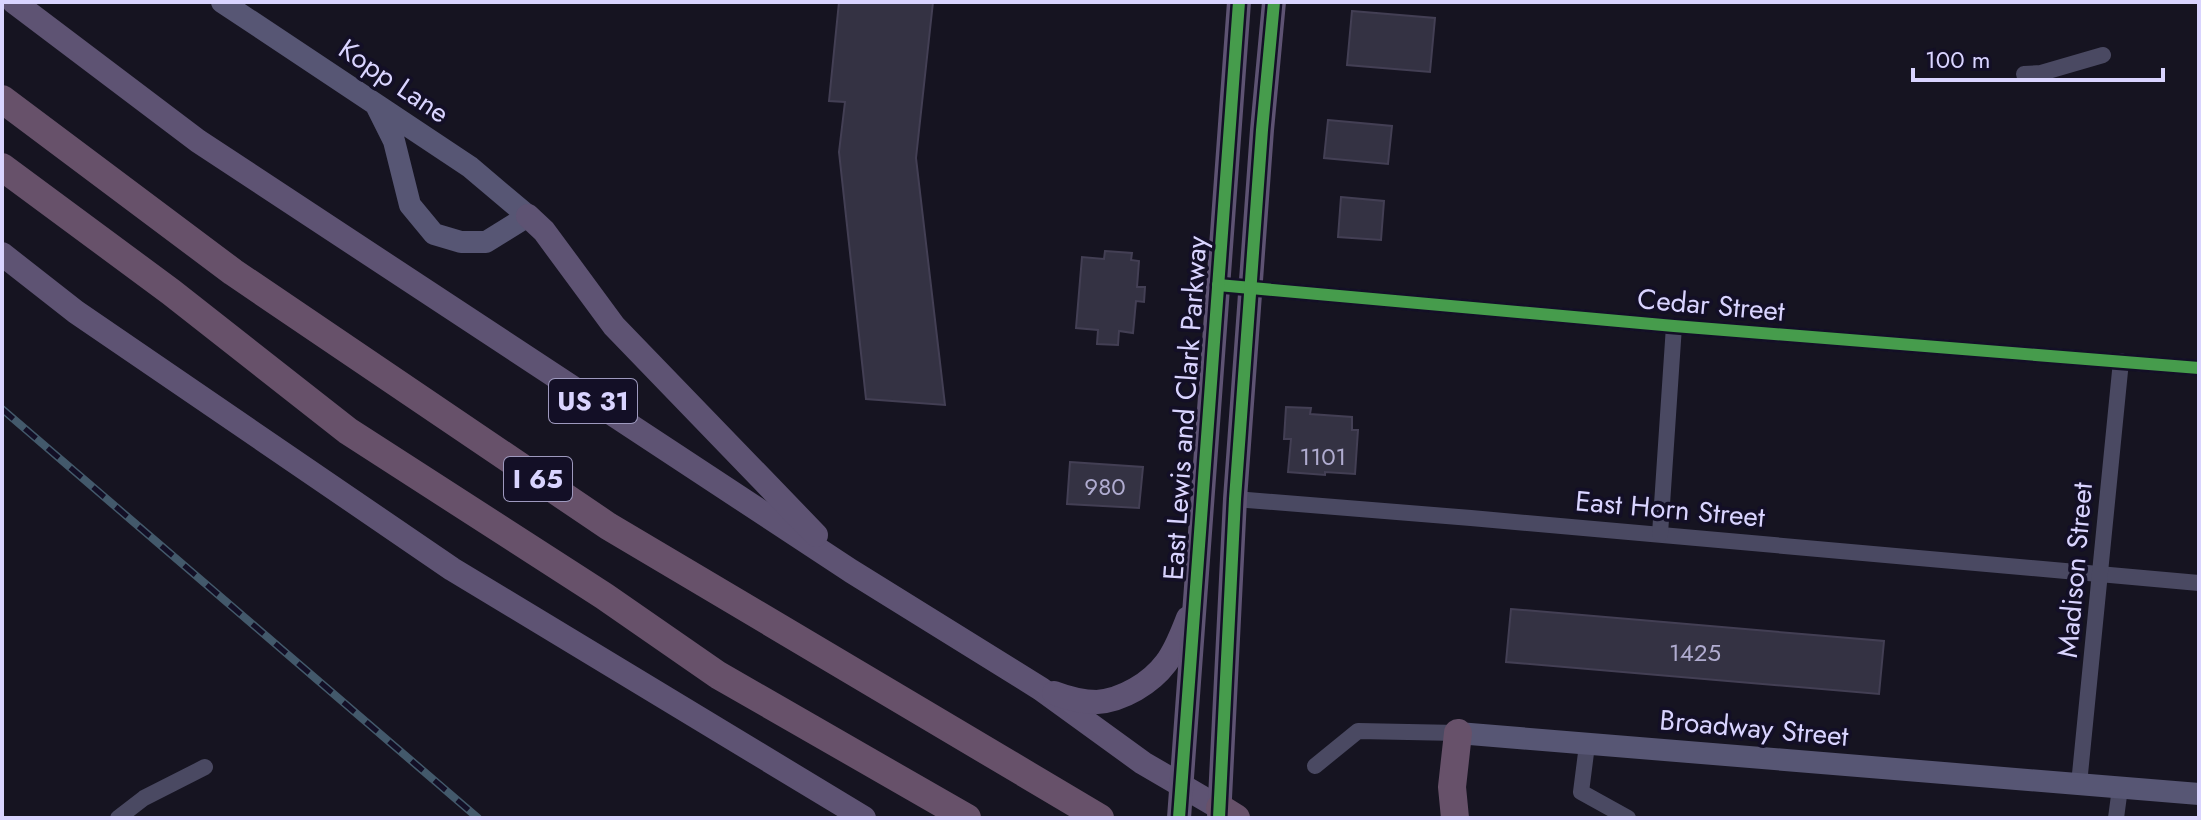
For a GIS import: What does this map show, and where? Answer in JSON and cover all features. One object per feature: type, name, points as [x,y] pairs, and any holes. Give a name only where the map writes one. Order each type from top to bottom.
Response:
[{"type":"highway","name":"I 65","points":[[2,99],[233,272],[608,526],[1100,818]]},
{"type":"highway","name":"I 65","points":[[2,167],[171,292],[348,431],[604,596],[718,675],[967,818]]},
{"type":"highway","points":[[1455,818],[1452,787],[1458,733]]},
{"type":"main road","name":"US 31","points":[[14,2],[198,141],[851,571],[1041,689],[1143,763],[1225,815]]},
{"type":"main road","name":"East Lewis and Clark Parkway","points":[[1179,818],[1239,2]]},
{"type":"main road","name":"East Lewis and Clark Parkway","points":[[1225,815],[1235,499],[1274,2]]},
{"type":"main road","points":[[528,216],[544,231],[614,326],[851,571]]},
{"type":"main road","points":[[2,254],[76,312],[452,569],[864,818]]},
{"type":"main road","points":[[1041,689],[1067,698],[1097,702],[1126,694],[1149,681],[1166,663],[1179,641],[1195,601]]},
{"type":"street","name":"Kopp Lane","points":[[222,2],[470,167],[528,216]]},
{"type":"street","points":[[2024,74],[2041,73],[2103,55]]},
{"type":"street","points":[[377,107],[394,141],[410,205],[434,234],[461,242],[486,242],[528,216]]},
{"type":"street","name":"Cedar Street","points":[[1218,285],[1674,326],[2199,368]]},
{"type":"street","points":[[1660,534],[1674,326]]},
{"type":"street","name":"Madison Street","points":[[2079,784],[2121,361]]},
{"type":"street","name":"East Horn Street","points":[[1235,499],[2199,583]]},
{"type":"street","name":"Broadway Street","points":[[1315,766],[1358,731],[1458,733],[2199,794]]},
{"type":"street","points":[[1587,745],[1581,792],[1628,818]]},
{"type":"street","points":[[118,818],[144,798],[205,767]]},
{"type":"street","points":[[2116,818],[2120,788]]},
{"type":"building","points":[[839,2],[933,2],[916,158],[945,405],[866,399],[839,152],[845,102],[829,101]]},
{"type":"building","points":[[1352,11],[1435,18],[1430,72],[1347,65]]},
{"type":"building","points":[[1328,120],[1392,126],[1388,164],[1324,158]]},
{"type":"building","points":[[1341,197],[1384,201],[1381,240],[1338,237]]},
{"type":"building","points":[[1105,251],[1132,253],[1131,260],[1139,261],[1137,287],[1145,287],[1144,302],[1136,301],[1133,333],[1119,331],[1118,345],[1097,344],[1098,330],[1076,328],[1082,257],[1104,259]]},
{"type":"building","points":[[1286,407],[1311,408],[1310,414],[1352,417],[1352,430],[1358,430],[1355,474],[1288,472],[1291,439],[1284,439]]},
{"type":"building","points":[[1070,462],[1143,467],[1139,508],[1067,504]]},
{"type":"building","points":[[1511,609],[1884,641],[1879,694],[1506,662]]},
{"type":"railway","points":[[2,409],[478,818]]},
{"type":"cycle path","points":[[1179,818],[1239,2]]},
{"type":"cycle path","points":[[1219,818],[1235,499],[1274,2]]},
{"type":"cycle path","points":[[1218,285],[1674,326],[2199,368]]}]
